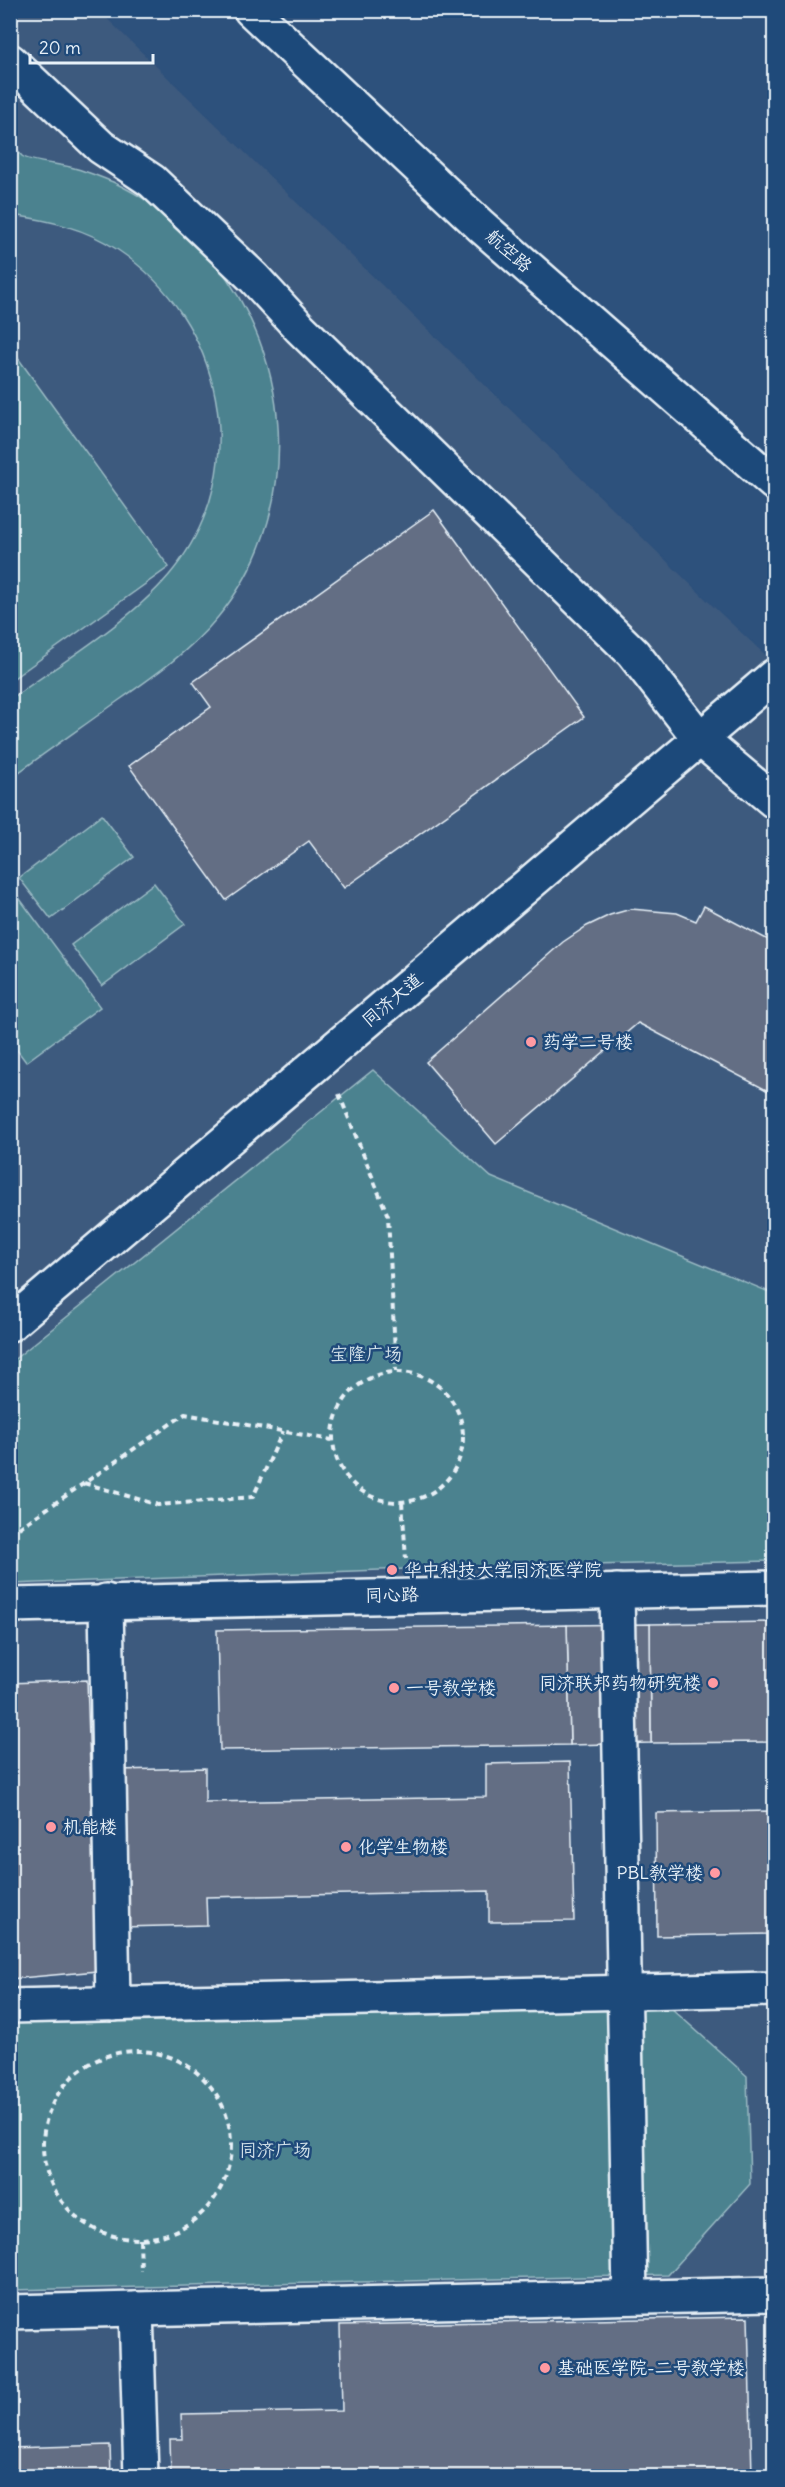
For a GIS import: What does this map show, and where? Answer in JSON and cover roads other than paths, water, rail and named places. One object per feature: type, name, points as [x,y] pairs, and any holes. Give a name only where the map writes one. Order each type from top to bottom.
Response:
[{"type":"street","name":"航空路","points":[[251,10],[481,226],[774,483]]},
{"type":"street","points":[[10,61],[101,147],[152,181],[255,278],[300,328],[633,653],[700,739],[774,801]]},
{"type":"street","name":"同济大道","points":[[10,1324],[774,676]]},
{"type":"street","name":"同心路","points":[[10,1605],[106,1601],[774,1588]]},
{"type":"street","points":[[617,1591],[630,2297]]},
{"type":"street","points":[[106,1601],[113,2004]]},
{"type":"street","points":[[10,2006],[774,1989]]},
{"type":"street","points":[[10,2312],[774,2294]]},
{"type":"street","points":[[136,2309],[141,2476]]},
{"type":"place","name":"药学二号楼","points":[[531,1042]]},
{"type":"place","name":"华中科技大学同济医学院","points":[[392,1570]]},
{"type":"place","name":"同济联邦药物研究楼","points":[[713,1683]]},
{"type":"place","name":"一号教学楼","points":[[394,1688]]},
{"type":"place","name":"机能楼","points":[[51,1827]]},
{"type":"place","name":"化学生物楼","points":[[346,1847]]},
{"type":"place","name":"PBL教学楼","points":[[715,1873]]},
{"type":"place","name":"基础医学院-二号教学楼","points":[[545,2368]]},
{"type":"park label","name":"宝隆广场","points":[[366,1354]]},
{"type":"park label","name":"同济广场","points":[[275,2150]]}]
